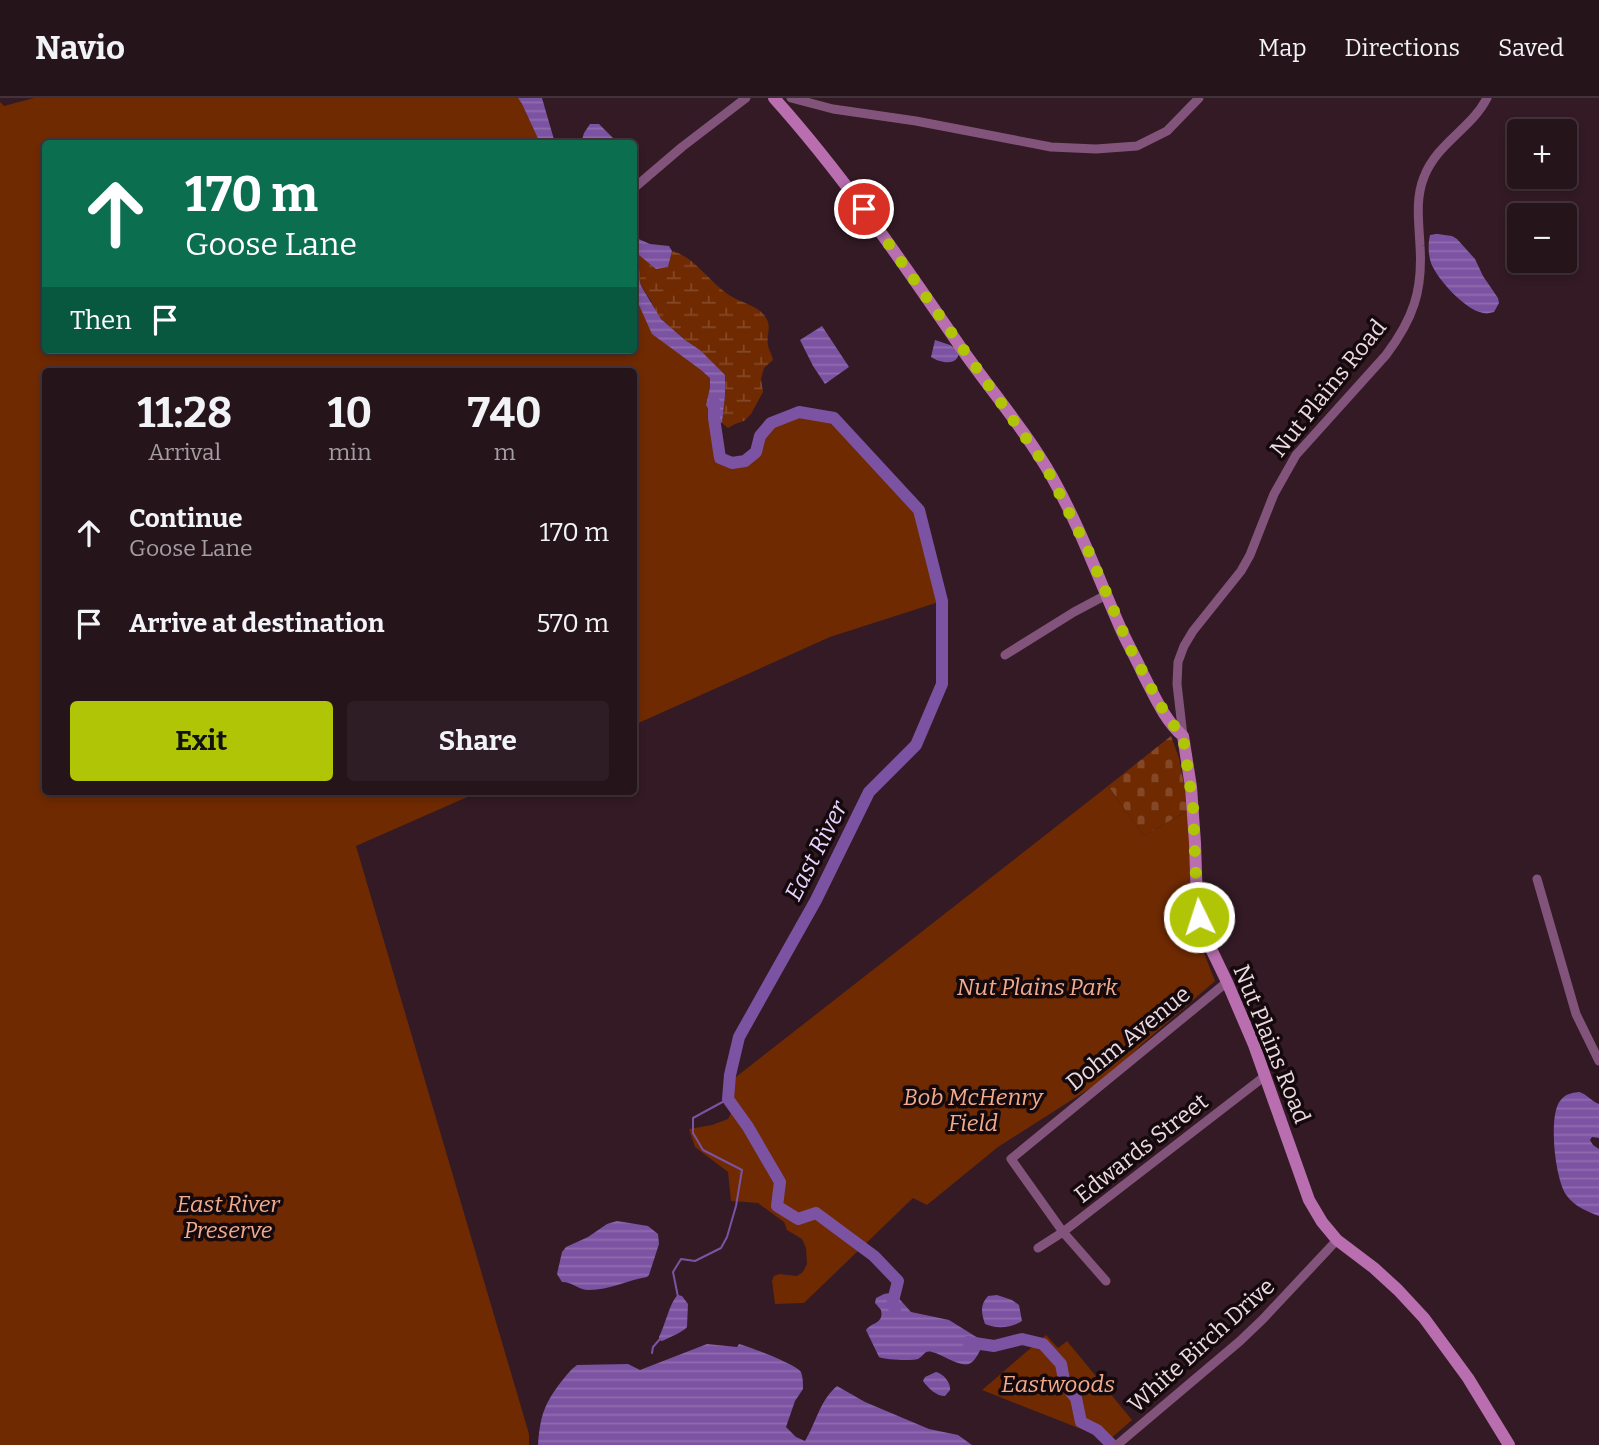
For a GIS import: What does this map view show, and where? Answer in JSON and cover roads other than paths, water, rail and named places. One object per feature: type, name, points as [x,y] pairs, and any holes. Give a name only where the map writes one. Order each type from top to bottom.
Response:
[{"type":"street","points":[[637,185],[746,98]]},
{"type":"street","points":[[774,98],[824,156],[877,227],[990,390],[1037,452],[1054,479],[1087,548],[1121,629],[1156,697],[1183,736]]},
{"type":"street","points":[[791,98],[833,109],[916,121],[1046,146],[1096,149],[1137,146],[1167,131],[1199,98]]},
{"type":"street","name":"Nut Plains Road","points":[[1487,98],[1432,160],[1423,178],[1418,207],[1421,273],[1416,303],[1409,320],[1386,355],[1296,455],[1274,494],[1241,571],[1184,646],[1178,662],[1177,684],[1193,806],[1199,917],[1265,1076],[1309,1200],[1337,1240],[1374,1268],[1424,1318],[1468,1378],[1510,1445]]},
{"type":"street","points":[[1005,654],[1106,595]]},
{"type":"street","points":[[1537,879],[1576,1014],[1599,1061]]},
{"type":"street","name":"Dohm Avenue","points":[[1105,1281],[1063,1232],[1011,1159],[1227,982]]},
{"type":"street","name":"Edwards Street","points":[[1038,1248],[1063,1232],[1265,1076]]},
{"type":"street","name":"White Birch Drive","points":[[1121,1442],[1264,1319],[1337,1240]]},
{"type":"waterway","name":"East River","points":[[714,402],[720,458],[732,463],[745,461],[756,452],[760,436],[771,423],[799,412],[834,418],[919,510],[942,601],[942,684],[916,745],[869,792],[816,900],[739,1037],[730,1075],[728,1099],[780,1182],[777,1206],[798,1219],[816,1213],[874,1256],[898,1281],[892,1305],[895,1309]]},
{"type":"waterway","points":[[678,1297],[673,1272],[681,1259],[695,1261],[721,1248],[736,1206],[742,1170],[703,1150],[693,1133],[693,1118],[728,1099]]},
{"type":"waterway","points":[[652,1353],[653,1347],[660,1339]]},
{"type":"waterway","name":"East River","points":[[968,1342],[994,1346],[1022,1339],[1043,1344],[1061,1364],[1065,1385],[1076,1398],[1081,1422],[1097,1430],[1112,1445]]},
{"type":"park label","name":"Nut Plains Park","points":[[1037,987]]},
{"type":"park label","name":"Bob McHenry Field","points":[[973,1110]]},
{"type":"park label","name":"East River Preserve","points":[[228,1217]]},
{"type":"park label","name":"Eastwoods","points":[[1058,1384]]}]
